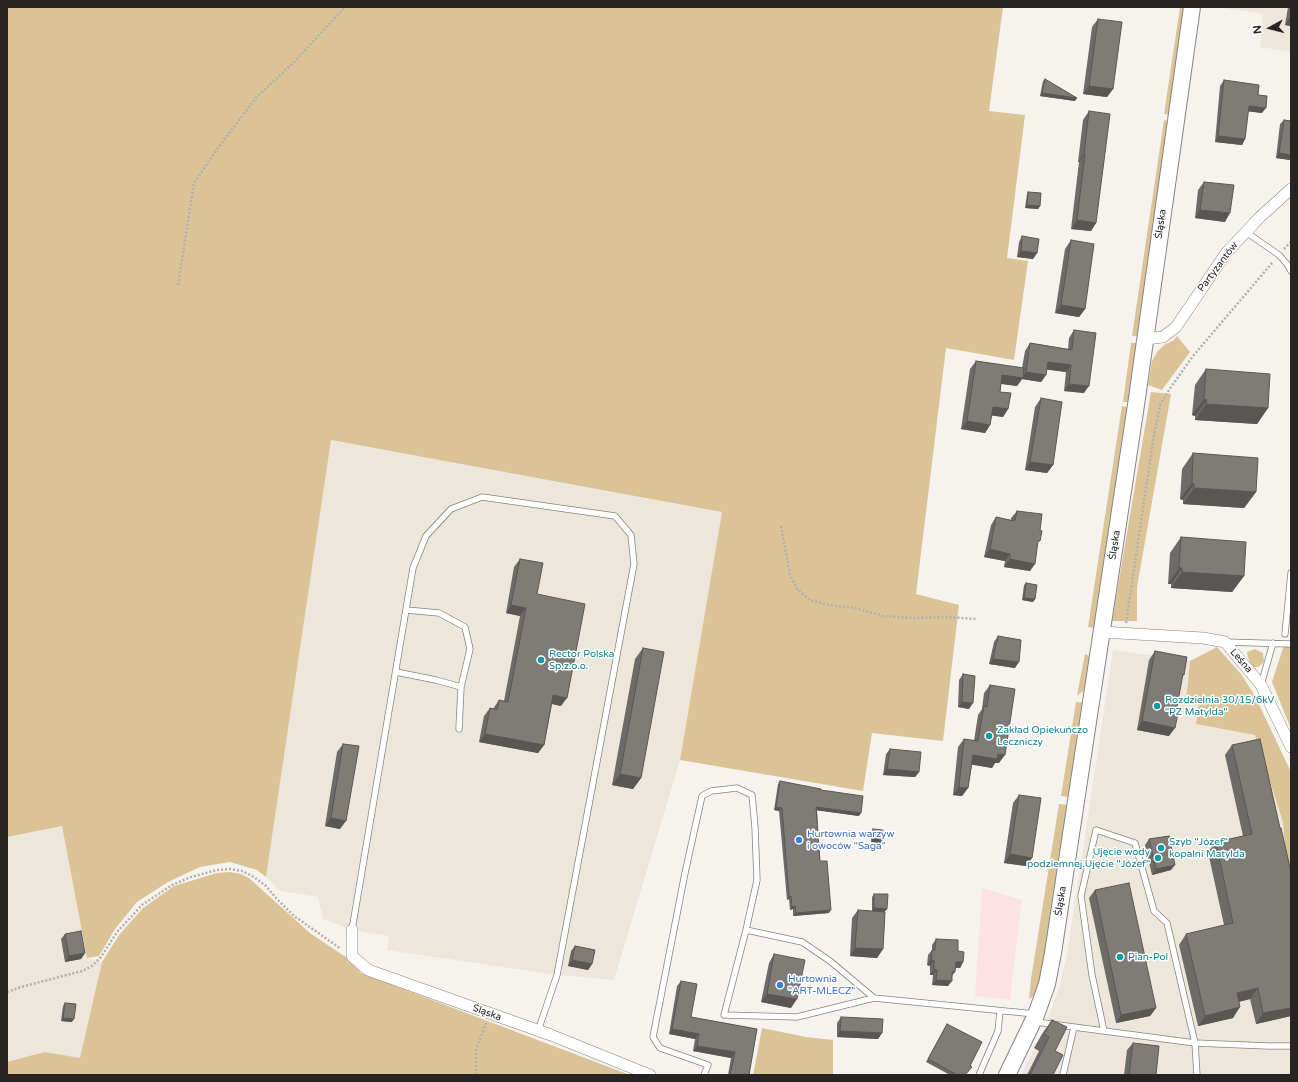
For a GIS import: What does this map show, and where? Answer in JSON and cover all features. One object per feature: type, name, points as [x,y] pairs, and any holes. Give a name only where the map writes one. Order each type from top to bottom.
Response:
[{"type":"main road","name":"Śląska","points":[[1007,1075],[1035,1018],[1047,984],[1053,953],[1102,632],[1192,7]]},
{"type":"street","name":"Partyzantów","points":[[1145,339],[1163,337],[1176,327],[1226,253],[1291,189]]},
{"type":"street","name":"Leśna","points":[[1102,632],[1202,638],[1225,642],[1261,685],[1291,747]]},
{"type":"street","points":[[352,930],[352,956]]},
{"type":"street","name":"Śląska","points":[[352,956],[368,970],[538,1031],[650,1075]]},
{"type":"lane","points":[[1246,232],[1279,255],[1291,271]]},
{"type":"lane","points":[[352,930],[406,610],[414,568],[426,536],[451,509],[482,496],[615,516],[631,535],[634,564],[557,975],[538,1031]]},
{"type":"lane","points":[[1285,634],[1291,573]]},
{"type":"lane","points":[[406,610],[439,613],[465,627],[470,649],[461,687],[459,729]]},
{"type":"lane","points":[[1225,642],[1291,644]]},
{"type":"lane","points":[[1261,685],[1273,643]]},
{"type":"lane","points":[[396,672],[461,687]]},
{"type":"lane","points":[[704,1075],[708,1065],[660,1048],[653,1038],[685,873],[702,796],[711,791],[737,788],[752,795],[756,827],[758,880],[724,1015],[797,1017],[874,998],[1000,1011],[1074,1027],[1195,1043],[1291,1046]]},
{"type":"lane","points":[[1104,1031],[1092,975],[1081,896],[1096,830],[1135,843],[1154,911],[1167,922],[1195,1043],[1197,1075]]},
{"type":"lane","points":[[746,930],[802,942],[830,961],[874,998]]},
{"type":"lane","points":[[979,1075],[998,1031],[1000,1011]]},
{"type":"lane","points":[[1063,1075],[1074,1027]]},
{"type":"path","points":[[178,285],[194,183],[218,148],[256,98],[294,62],[344,7]]},
{"type":"path","points":[[1124,633],[1160,406],[1169,390],[1193,356],[1266,268],[1279,255]]},
{"type":"path","points":[[781,526],[790,575],[797,589],[810,600],[828,605],[855,608],[883,616],[976,619]]},
{"type":"path","points":[[7,992],[82,971],[92,966],[101,957],[117,932],[142,905],[172,885],[191,877],[217,870],[230,869],[242,871],[254,877],[266,886],[294,916],[352,956]]},
{"type":"path","points":[[476,1075],[476,1050],[490,1014]]},
{"type":"shaded area","points":[[7,7],[1003,7],[989,111],[1025,115],[1007,258],[1028,261],[1014,360],[946,348],[916,594],[959,605],[943,741],[872,733],[863,791],[680,760],[722,512],[331,440],[266,877],[257,870],[230,862],[200,867],[168,882],[137,902],[115,929],[99,956],[87,958],[62,826],[7,837]]},
{"type":"shaded area","points":[[1180,7],[1187,7],[1172,115],[1164,114]]},
{"type":"shaded area","points":[[1218,7],[1291,7],[1291,52],[1260,47],[1263,14]]},
{"type":"shaded area","points":[[1164,120],[1171,122],[1141,336],[1132,336]]},
{"type":"shaded area","points":[[1177,336],[1190,352],[1162,390],[1148,385],[1152,361],[1157,352],[1164,345],[1174,340]]},
{"type":"shaded area","points":[[1131,343],[1140,343],[1132,402],[1123,402]]},
{"type":"shaded area","points":[[1151,392],[1171,394],[1137,587],[1137,621],[1112,621]]},
{"type":"shaded area","points":[[1122,406],[1131,408],[1098,628],[1088,627]]},
{"type":"shaded area","points":[[331,440],[642,496],[722,512],[680,760],[614,980],[557,975],[387,950],[389,936],[352,930],[323,919],[318,897],[280,891],[266,877]]},
{"type":"shaded area","points":[[1284,645],[1291,646],[1291,729],[1272,682]]},
{"type":"shaded area","points":[[1217,647],[1241,674],[1255,696],[1291,772],[1291,871],[1286,859],[1283,822],[1255,735],[1196,724],[1199,703],[1186,700],[1190,661]]},
{"type":"shaded area","points":[[1255,649],[1263,653],[1264,662],[1258,667],[1253,667],[1248,658],[1247,652]]},
{"type":"shaded area","points":[[1113,650],[1190,661],[1186,700],[1199,703],[1196,724],[1255,735],[1283,822],[1286,859],[1291,871],[1291,1075],[1021,1075],[1042,1033],[1059,988],[1067,955]]},
{"type":"shaded area","points":[[1085,654],[1090,656],[1085,690],[1077,695]]},
{"type":"shaded area","points":[[1076,702],[1086,703],[1071,797],[1061,796]]},
{"type":"shaded area","points":[[1059,804],[1070,805],[1045,966],[1035,995],[1029,999],[1031,979]]},
{"type":"shaded area","points":[[62,826],[87,958],[102,962],[80,1059],[45,1052],[7,1062],[7,837]]},
{"type":"shaded area","points":[[230,872],[241,874],[249,878],[310,933],[347,958],[361,973],[630,1075],[7,1075],[7,1062],[45,1052],[80,1058],[102,962],[119,935],[143,908],[174,886],[217,873]]},
{"type":"shaded area","points":[[982,888],[1022,900],[1010,1000],[975,996]]},
{"type":"shaded area","points":[[762,1028],[806,1037],[833,1040],[833,1075],[753,1075]]},
{"type":"building","points":[[1098,19],[1122,22],[1113,89],[1089,86]]},
{"type":"building","points":[[1045,79],[1077,98],[1042,93]]},
{"type":"building","points":[[1224,80],[1259,85],[1258,95],[1267,96],[1266,108],[1249,106],[1245,139],[1218,136]]},
{"type":"building","points":[[1089,111],[1110,114],[1096,223],[1077,220]]},
{"type":"building","points":[[1284,120],[1291,121],[1291,155],[1279,153]]},
{"type":"building","points":[[1204,182],[1234,185],[1230,213],[1200,210]]},
{"type":"building","points":[[1028,192],[1041,193],[1040,206],[1027,205]]},
{"type":"building","points":[[1022,236],[1039,239],[1037,253],[1021,251]]},
{"type":"building","points":[[1071,240],[1094,244],[1085,309],[1061,305]]},
{"type":"building","points":[[1074,330],[1096,333],[1089,386],[1069,384],[1071,365],[1048,362],[1046,375],[1026,372],[1030,343],[1072,350]]},
{"type":"building","points":[[976,361],[1024,368],[1023,378],[1002,375],[1000,392],[1011,393],[1008,409],[993,407],[990,425],[967,421]]},
{"type":"building","points":[[1206,369],[1270,374],[1268,408],[1206,404],[1207,400],[1204,399]]},
{"type":"building","points":[[1041,398],[1062,402],[1053,465],[1030,462]]},
{"type":"building","points":[[1193,453],[1258,458],[1256,492],[1194,488],[1194,484],[1192,483]]},
{"type":"building","points":[[1017,511],[1042,514],[1040,530],[1042,531],[1040,541],[1038,541],[1035,564],[1010,559],[1010,554],[990,549],[996,517],[1014,521]]},
{"type":"building","points":[[1181,537],[1246,542],[1244,576],[1182,572],[1182,568],[1179,568]]},
{"type":"building","name":"Rector Polska Sp.z.o.o.","points":[[520,559],[543,563],[537,594],[585,604],[567,698],[553,695],[544,745],[485,734],[490,708],[497,710],[499,700],[508,702],[526,608],[511,605]]},
{"type":"building","points":[[1026,583],[1037,585],[1035,599],[1024,598]]},
{"type":"building","points":[[998,636],[1021,640],[1019,662],[993,659]]},
{"type":"building","points":[[643,648],[664,652],[641,778],[620,774]]},
{"type":"building","name":"Rozdzielnia 30/15/6kV \"PZ Matylda\"","points":[[1155,651],[1187,657],[1176,712],[1178,713],[1175,728],[1142,721]]},
{"type":"building","points":[[963,674],[975,676],[973,703],[962,702]]},
{"type":"building","name":"Zakład Opiekuńczo Leczniczy","points":[[990,685],[1015,689],[1005,755],[998,754],[997,759],[973,755],[968,788],[959,787],[964,739],[978,741],[984,706],[987,707]]},
{"type":"building","points":[[1260,739],[1291,872],[1291,1008],[1263,1013],[1258,988],[1237,993],[1240,1007],[1205,1016],[1186,934],[1233,923],[1216,842],[1252,834],[1232,745]]},
{"type":"building","points":[[343,744],[359,746],[346,821],[331,818]]},
{"type":"building","points":[[890,749],[921,752],[919,772],[887,769]]},
{"type":"building","points":[[780,781],[821,790],[863,796],[861,813],[816,807],[820,861],[827,861],[831,910],[796,913],[795,906],[792,907],[791,896],[789,897],[782,808],[776,807]]},
{"type":"building","points":[[1019,795],[1041,798],[1032,858],[1010,854]]},
{"type":"building","points":[[873,829],[883,830],[883,840],[873,839]]},
{"type":"building","name":"Ujęcie wody podziemnej.Ujęcie \"Józef\"","points":[[1169,836],[1175,865],[1156,869],[1149,839]]},
{"type":"building","name":"Pian-Pol","points":[[1129,883],[1156,1008],[1121,1015],[1095,890]]},
{"type":"building","points":[[874,894],[888,894],[887,909],[874,908]]},
{"type":"building","points":[[858,910],[885,912],[883,949],[855,948]]},
{"type":"building","points":[[81,931],[85,953],[69,956],[65,934]]},
{"type":"building","points":[[936,939],[958,940],[958,951],[964,952],[963,962],[956,962],[955,972],[952,972],[952,981],[936,980],[937,970],[934,969],[934,960],[931,960],[932,950],[935,950]]},
{"type":"building","points":[[575,946],[595,950],[592,964],[572,960]]},
{"type":"building","name":"Hurtownia \"ART-MLECZ\"","points":[[774,954],[805,960],[797,999],[767,994]]},
{"type":"building","points":[[681,981],[697,984],[691,1017],[757,1029],[749,1075],[730,1075],[735,1052],[697,1046],[699,1034],[672,1029]]},
{"type":"building","points":[[65,1003],[76,1004],[74,1019],[63,1018]]},
{"type":"building","points":[[841,1017],[883,1019],[882,1033],[840,1031]]},
{"type":"building","points":[[1052,1020],[1067,1027],[1055,1051],[1063,1055],[1053,1075],[1030,1075],[1049,1037],[1044,1034]]},
{"type":"building","points":[[947,1024],[982,1042],[970,1066],[972,1067],[965,1075],[957,1075],[928,1059]]},
{"type":"building","points":[[1133,1043],[1159,1046],[1156,1075],[1129,1075]]},
{"type":"place","name":"Rector Polska Sp.z.o.o.","points":[[541,660]]},
{"type":"place","name":"Rozdzielnia 30/15/6kV \"PZ Matylda\"","points":[[1157,706]]},
{"type":"place","name":"Zakład Opiekuńczo Leczniczy","points":[[989,736]]},
{"type":"place","name":"Hurtownia warzyw i owoców \"Saga\"","points":[[799,840]]},
{"type":"place","name":"Szyb \"Józef\" kopalni Matylda","points":[[1161,848]]},
{"type":"place","name":"Ujęcie wody podziemnej.Ujęcie \"Józef\"","points":[[1158,858]]},
{"type":"place","name":"Pian-Pol","points":[[1120,957]]},
{"type":"place","name":"Hurtownia \"ART-MLECZ\"","points":[[780,985]]}]
